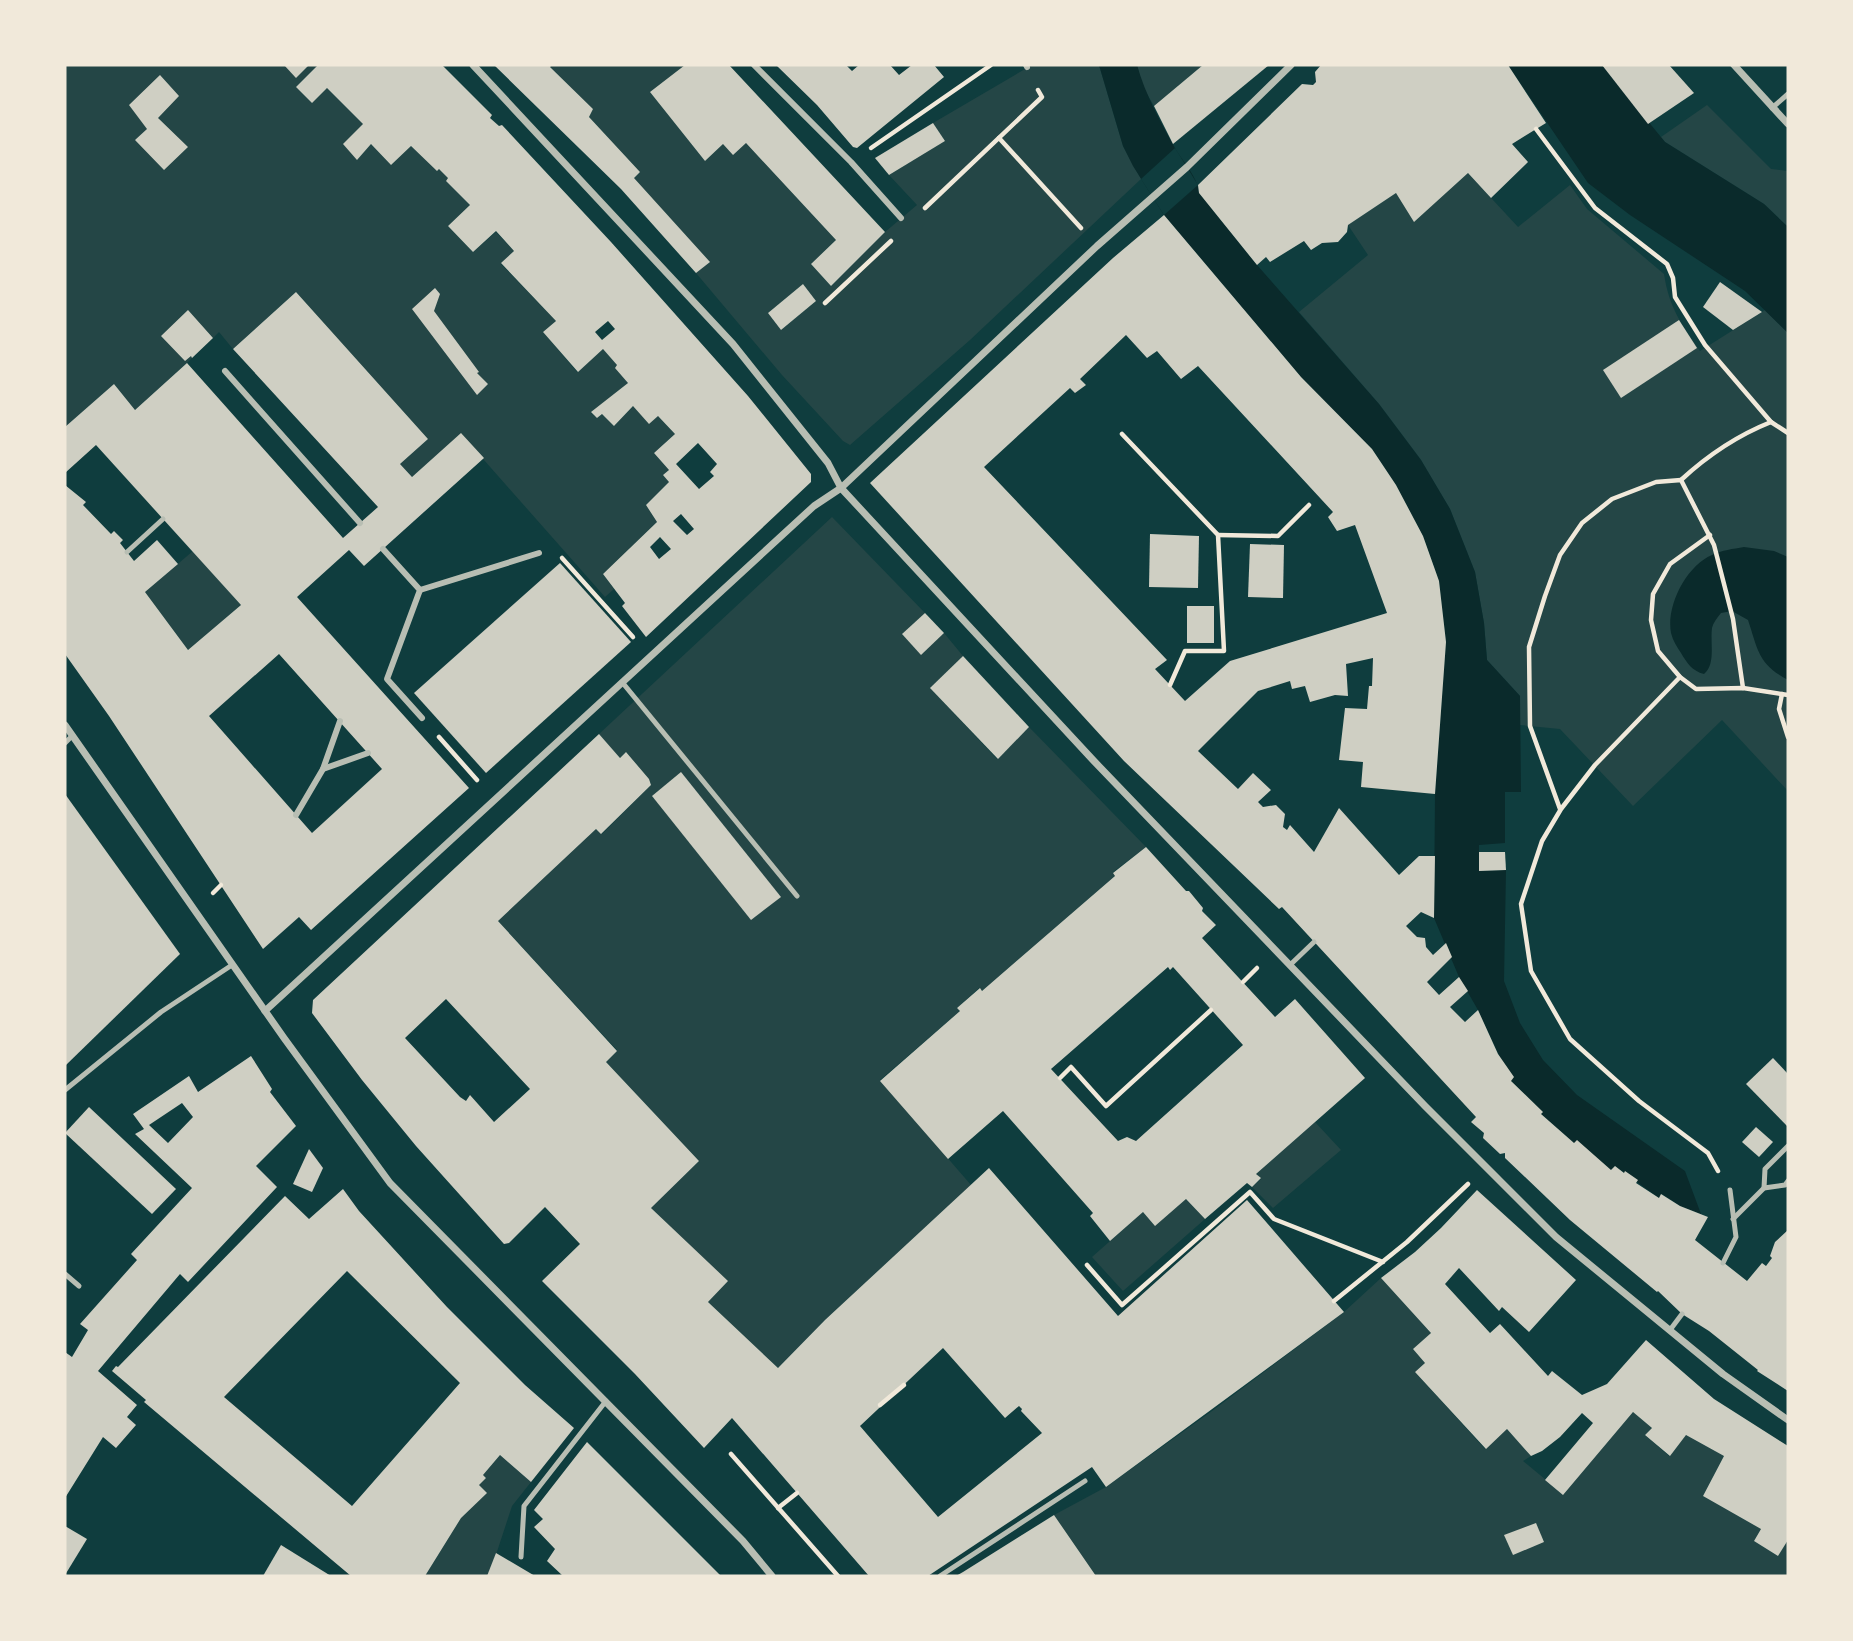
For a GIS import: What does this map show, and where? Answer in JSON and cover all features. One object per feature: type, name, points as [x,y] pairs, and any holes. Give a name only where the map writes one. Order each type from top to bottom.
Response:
[{"type":"street","points":[[473,65],[733,344],[828,463],[841,488],[1093,760],[1486,1167],[1556,1237],[1723,1374],[1788,1420]]},
{"type":"street","points":[[754,65],[851,162],[901,218]]},
{"type":"street","points":[[265,1012],[814,506],[841,488],[1098,246],[1187,167],[1291,65]]},
{"type":"street","points":[[1734,65],[1788,124]]},
{"type":"street","points":[[225,371],[360,523]]},
{"type":"street","points":[[383,549],[420,590]]},
{"type":"street","points":[[420,590],[538,553]]},
{"type":"street","points":[[420,590],[387,679],[422,719]]},
{"type":"street","points":[[296,815],[323,769],[340,721]]},
{"type":"street","points":[[65,725],[265,1012],[390,1183],[743,1541],[772,1576]]},
{"type":"street","points":[[323,769],[368,753]]},
{"type":"lane","points":[[1772,108],[1788,94]]},
{"type":"lane","points":[[127,552],[163,519]]},
{"type":"lane","points":[[622,682],[797,895]]},
{"type":"lane","points":[[65,743],[72,736]]},
{"type":"lane","points":[[1290,965],[1314,942]]},
{"type":"lane","points":[[65,1090],[161,1012],[232,965]]},
{"type":"lane","points":[[1764,1188],[1765,1169],[1788,1146]]},
{"type":"lane","points":[[1733,1219],[1764,1188],[1785,1185],[1788,1181]]},
{"type":"lane","points":[[1723,1263],[1736,1237],[1730,1189]]},
{"type":"lane","points":[[65,1273],[79,1286]]},
{"type":"lane","points":[[1670,1330],[1682,1314]]},
{"type":"lane","points":[[522,1557],[524,1506],[606,1401]]},
{"type":"lane","points":[[940,1576],[1086,1481]]},
{"type":"path","points":[[851,162],[991,65]]},
{"type":"path","points":[[916,216],[1042,97],[1027,66]]},
{"type":"path","points":[[1536,129],[1595,208],[1667,264],[1673,278],[1675,297],[1705,345],[1771,422],[1788,433]]},
{"type":"path","points":[[999,138],[1098,246]]},
{"type":"path","points":[[825,303],[898,234]]},
{"type":"path","points":[[1560,809],[1530,726],[1529,647],[1560,555],[1583,523],[1612,499],[1656,482],[1681,480],[1705,458],[1742,434],[1771,422]]},
{"type":"path","points":[[1122,434],[1218,535],[1224,651],[1185,651],[1170,685]]},
{"type":"path","points":[[1681,480],[1710,534],[1733,619],[1742,688]]},
{"type":"path","points":[[1218,535],[1278,536],[1309,505]]},
{"type":"path","points":[[1710,534],[1670,564],[1653,594],[1651,620],[1658,651],[1680,677],[1696,689],[1742,688],[1785,694],[1779,709],[1788,737]]},
{"type":"path","points":[[538,553],[564,559],[636,640]]},
{"type":"path","points":[[1680,677],[1595,765],[1560,809],[1542,841],[1521,904],[1531,971],[1570,1039],[1639,1101],[1708,1153],[1730,1189]]},
{"type":"path","points":[[422,719],[494,799]]},
{"type":"path","points":[[1060,1078],[1072,1068],[1106,1106],[1212,1010]]},
{"type":"path","points":[[1334,1301],[1419,1231],[1486,1167]]},
{"type":"path","points":[[1087,1265],[1122,1305],[1250,1192],[1274,1219],[1383,1262]]},
{"type":"path","points":[[880,1405],[904,1385]]},
{"type":"path","points":[[731,1454],[838,1576]]},
{"type":"path","points":[[778,1508],[797,1493]]},
{"type":"shaded area","points":[[65,65],[284,65],[296,77],[309,65],[318,65],[296,87],[312,103],[327,88],[363,124],[357,160],[371,144],[391,165],[411,146],[439,169],[448,178],[446,181],[470,205],[448,226],[473,252],[496,232],[514,251],[501,264],[556,321],[543,332],[577,372],[603,349],[617,365],[628,383],[591,413],[597,418],[602,414],[614,426],[633,406],[658,416],[675,434],[654,453],[669,470],[669,482],[646,505],[657,522],[603,574],[614,589],[605,597],[461,434],[412,477],[400,464],[428,439],[296,292],[233,349],[219,332],[213,338],[188,311],[192,358],[187,363],[135,410],[114,384],[65,427]]},
{"type":"shaded area","points":[[685,65],[651,93],[705,161],[723,144],[746,143],[836,240],[811,264],[831,286],[885,232],[917,205],[889,175],[945,141],[933,123],[1032,65],[1099,65],[1123,146],[1141,179],[970,340],[850,445],[843,441],[782,375],[696,273],[709,261],[634,178],[640,172],[589,117],[593,109],[550,67]],"holes":[[[803,284],[816,301],[781,330],[768,313]]]},
{"type":"shaded area","points":[[1099,65],[1137,65],[1154,108],[1193,176],[1199,193],[1257,265],[1379,404],[1421,460],[1450,509],[1475,572],[1487,660],[1520,696],[1521,792],[1505,792],[1505,843],[1479,845],[1479,871],[1506,870],[1504,981],[1520,1023],[1543,1060],[1577,1095],[1685,1171],[1701,1214],[1680,1206],[1662,1194],[1659,1198],[1615,1166],[1611,1170],[1541,1114],[1543,1112],[1511,1081],[1478,1010],[1459,977],[1434,918],[1435,794],[1446,642],[1439,581],[1423,536],[1396,485],[1372,449],[1301,377],[1164,215],[1123,146]]},
{"type":"shaded area","points":[[1137,65],[1203,65],[1154,106],[1142,85]]},
{"type":"shaded area","points":[[1508,65],[1602,65],[1665,142],[1764,204],[1788,227],[1788,333],[1745,291],[1630,215],[1588,183]]},
{"type":"shaded area","points":[[1707,105],[1771,169],[1788,171],[1788,227],[1764,204],[1661,137]]},
{"type":"shaded area","points":[[1468,173],[1518,227],[1570,185],[1587,209],[1664,274],[1677,315],[1700,351],[1765,310],[1788,333],[1788,791],[1722,720],[1633,806],[1560,729],[1520,725],[1520,696],[1487,660],[1475,572],[1450,509],[1421,460],[1379,404],[1299,312],[1368,255],[1348,225],[1396,193],[1415,221]]},
{"type":"shaded area","points":[[832,517],[925,613],[902,634],[921,654],[944,633],[963,656],[931,689],[997,759],[1029,727],[1146,847],[1113,872],[1115,876],[982,991],[979,988],[957,1008],[960,1011],[880,1080],[971,1185],[825,1320],[778,1368],[708,1302],[727,1281],[651,1208],[699,1161],[606,1062],[617,1050],[498,921],[596,829],[602,834],[651,785],[626,752],[620,758],[599,734]]},
{"type":"shaded area","points":[[1744,547],[1774,551],[1788,557],[1788,680],[1770,668],[1760,655],[1748,620],[1732,611],[1721,613],[1713,624],[1710,665],[1704,674],[1688,663],[1672,636],[1672,611],[1686,577],[1712,555]]},
{"type":"shaded area","points":[[193,551],[241,605],[188,650],[145,592]]},
{"type":"shaded area","points":[[1315,1122],[1341,1150],[1273,1208],[1252,1187],[1261,1179],[1256,1174]]},
{"type":"shaded area","points":[[1186,1199],[1205,1219],[1123,1291],[1092,1257],[1143,1212],[1155,1225]]},
{"type":"shaded area","points":[[1381,1278],[1431,1333],[1413,1349],[1425,1363],[1415,1372],[1485,1449],[1507,1429],[1531,1456],[1523,1461],[1563,1494],[1633,1412],[1652,1428],[1645,1435],[1669,1456],[1686,1435],[1724,1456],[1703,1496],[1761,1529],[1754,1541],[1778,1556],[1788,1540],[1788,1576],[1096,1576],[1054,1515],[1106,1487],[1212,1411],[1344,1312]]},
{"type":"shaded area","points":[[500,1455],[531,1482],[512,1506],[491,1570],[487,1576],[425,1576],[461,1518],[486,1493],[479,1485],[486,1478],[483,1475]]},
{"type":"pier","points":[[1175,148],[1198,185],[1164,215],[1141,179]]},
{"type":"building","points":[[284,65],[309,65],[296,78]]},
{"type":"building","points":[[318,65],[442,65],[611,242],[748,396],[811,474],[811,482],[646,637],[622,606],[625,603],[603,574],[657,522],[646,505],[669,482],[663,475],[669,470],[654,453],[675,434],[658,416],[649,424],[633,406],[614,426],[602,414],[597,418],[591,412],[628,383],[615,368],[617,365],[603,349],[578,372],[543,332],[556,321],[501,263],[514,251],[496,231],[473,252],[448,226],[470,205],[446,181],[448,178],[411,146],[391,165],[371,144],[357,160],[343,144],[363,124],[327,88],[312,103],[296,87]],"holes":[[[608,321],[615,329],[602,340],[595,332]],[[698,443],[717,464],[710,472],[714,476],[699,489],[676,464]],[[681,514],[694,529],[687,535],[673,521]],[[660,537],[671,549],[659,559],[650,547]]]},
{"type":"building","points":[[494,65],[552,65],[550,67],[593,109],[589,117],[640,172],[634,178],[710,262],[696,273],[621,189]]},
{"type":"building","points":[[685,65],[729,65],[885,232],[831,286],[811,264],[836,240],[746,143],[733,155],[723,144],[705,161],[650,92]]},
{"type":"building","points":[[776,65],[846,65],[852,71],[859,65],[890,65],[899,75],[912,65],[934,65],[944,77],[857,148],[853,147],[817,105]]},
{"type":"building","points":[[1203,65],[1269,65],[1173,144],[1154,106]]},
{"type":"building","points":[[1321,65],[1508,65],[1546,123],[1512,144],[1528,162],[1491,198],[1468,173],[1414,222],[1396,193],[1348,225],[1347,232],[1338,242],[1322,243],[1311,250],[1304,241],[1270,262],[1266,257],[1257,265],[1199,193],[1198,185],[1302,84],[1313,85],[1316,82],[1315,72]]},
{"type":"building","points":[[1602,65],[1669,65],[1694,93],[1648,124]]},
{"type":"building","points":[[160,75],[179,96],[158,118],[188,147],[164,170],[135,140],[147,129],[129,105]]},
{"type":"building","points":[[933,123],[945,141],[889,175],[875,158]]},
{"type":"building","points":[[1164,215],[1301,377],[1372,449],[1396,485],[1423,536],[1439,581],[1446,642],[1435,794],[1361,787],[1363,762],[1339,760],[1345,708],[1367,709],[1369,686],[1372,686],[1373,658],[1346,664],[1348,696],[1335,695],[1310,702],[1305,686],[1292,689],[1290,681],[1258,691],[1198,751],[1238,789],[1253,773],[1271,790],[1258,802],[1263,807],[1276,805],[1285,814],[1283,827],[1287,830],[1290,825],[1314,852],[1339,808],[1399,875],[1419,856],[1435,856],[1434,918],[1421,912],[1406,926],[1417,937],[1425,938],[1426,947],[1433,955],[1446,943],[1452,957],[1427,982],[1439,995],[1459,977],[1468,991],[1450,1007],[1465,1022],[1478,1010],[1498,1054],[1514,1077],[1511,1081],[1543,1112],[1541,1114],[1574,1143],[1577,1140],[1611,1170],[1615,1166],[1638,1180],[1636,1183],[1659,1198],[1661,1194],[1680,1206],[1708,1217],[1695,1240],[1747,1281],[1762,1263],[1766,1266],[1772,1258],[1770,1256],[1775,1242],[1788,1230],[1788,1391],[1757,1371],[1709,1331],[1682,1314],[1658,1291],[1570,1220],[1505,1158],[1505,1153],[1500,1154],[1483,1138],[1484,1133],[1471,1122],[1476,1117],[1282,907],[1279,909],[1124,761],[870,483],[1113,258]],"holes":[[[1126,335],[1147,358],[1157,351],[1181,379],[1198,366],[1333,512],[1328,517],[1337,531],[1355,525],[1387,613],[1230,661],[1185,701],[1155,669],[1167,660],[984,467],[1070,388],[1075,393],[1086,385],[1080,379]]]},
{"type":"building","points":[[1720,282],[1762,312],[1733,330],[1703,307]]},
{"type":"building","points":[[803,284],[816,301],[781,330],[768,313]]},
{"type":"building","points":[[435,288],[440,294],[434,311],[479,372],[477,373],[488,384],[477,395],[412,309]]},
{"type":"building","points":[[296,292],[428,439],[400,464],[412,477],[461,433],[484,458],[364,566],[349,550],[297,597],[469,788],[311,930],[299,917],[263,949],[65,654],[65,485],[86,502],[83,505],[111,534],[114,531],[123,540],[120,543],[134,561],[157,540],[178,564],[145,592],[188,650],[241,605],[96,445],[65,473],[65,427],[114,384],[135,410],[187,363],[343,538],[378,507],[233,349]],"holes":[[[279,654],[382,769],[312,833],[209,716]]]},
{"type":"building","points":[[188,310],[213,338],[192,358],[191,356],[185,361],[161,336]]},
{"type":"building","points":[[1679,320],[1697,348],[1621,398],[1603,370]]},
{"type":"building","points":[[1150,534],[1199,536],[1198,588],[1149,587]]},
{"type":"building","points":[[1250,544],[1284,545],[1283,598],[1248,597]]},
{"type":"building","points":[[560,563],[631,642],[486,773],[414,693]]},
{"type":"building","points":[[1187,606],[1214,606],[1214,643],[1187,643]]},
{"type":"building","points":[[925,613],[944,633],[921,655],[902,634]]},
{"type":"building","points":[[963,656],[1029,727],[998,759],[930,688]]},
{"type":"building","points":[[599,734],[620,758],[626,752],[651,785],[601,834],[596,829],[498,921],[617,1051],[606,1062],[699,1161],[651,1208],[728,1281],[708,1302],[778,1368],[825,1320],[989,1168],[1118,1316],[1247,1200],[1344,1312],[1106,1487],[1092,1467],[928,1576],[869,1576],[732,1418],[704,1448],[542,1281],[580,1244],[545,1207],[509,1243],[504,1244],[416,1146],[362,1080],[312,1013],[313,1000]],"holes":[[[446,999],[530,1089],[494,1122],[470,1095],[466,1101],[460,1097],[405,1038]],[[943,1348],[1005,1418],[1019,1406],[1042,1433],[938,1517],[860,1426]]]},
{"type":"building","points":[[681,772],[781,897],[751,920],[652,796]]},
{"type":"building","points":[[65,794],[180,954],[65,1066]]},
{"type":"building","points":[[1146,847],[1186,891],[1189,891],[1203,908],[1202,911],[1216,925],[1202,938],[1275,1017],[1295,999],[1365,1078],[1256,1174],[1261,1178],[1252,1187],[1247,1183],[1205,1219],[1186,1199],[1155,1226],[1143,1212],[1110,1241],[1090,1216],[1093,1213],[1003,1111],[948,1159],[880,1081],[960,1011],[957,1008],[980,988],[982,991],[1115,876],[1113,873]],"holes":[[[1168,967],[1170,970],[1173,967],[1243,1045],[1136,1141],[1127,1137],[1118,1141],[1051,1069]]]},
{"type":"building","points":[[1479,852],[1505,852],[1506,870],[1479,871]]},
{"type":"building","points":[[251,1056],[272,1089],[270,1092],[296,1126],[256,1166],[277,1187],[188,1282],[180,1274],[98,1371],[137,1405],[127,1417],[136,1425],[116,1448],[103,1437],[65,1498],[65,1352],[72,1357],[88,1330],[80,1324],[137,1260],[131,1254],[192,1188],[135,1134],[144,1129],[133,1114],[189,1076],[198,1092]],"holes":[[[182,1103],[193,1117],[168,1143],[149,1125]]]},
{"type":"building","points":[[1773,1058],[1788,1074],[1788,1127],[1746,1084]]},
{"type":"building","points":[[89,1107],[176,1189],[152,1214],[65,1133]]},
{"type":"building","points":[[1756,1127],[1773,1142],[1759,1157],[1742,1142]]},
{"type":"building","points":[[309,1149],[323,1168],[312,1192],[293,1184]]},
{"type":"building","points":[[343,1189],[359,1211],[447,1307],[525,1385],[574,1428],[531,1482],[500,1455],[483,1475],[486,1478],[479,1485],[487,1493],[461,1518],[425,1576],[351,1576],[144,1402],[146,1400],[112,1371],[285,1196],[309,1219]],"holes":[[[347,1271],[460,1383],[352,1506],[224,1397]]]},
{"type":"building","points":[[1477,1190],[1576,1280],[1529,1332],[1502,1307],[1499,1311],[1459,1268],[1445,1284],[1490,1333],[1500,1324],[1548,1376],[1552,1371],[1582,1395],[1607,1384],[1646,1340],[1714,1399],[1788,1446],[1788,1540],[1778,1556],[1754,1541],[1761,1529],[1703,1496],[1724,1456],[1686,1435],[1670,1456],[1645,1435],[1652,1428],[1633,1412],[1563,1495],[1545,1480],[1593,1423],[1582,1413],[1560,1437],[1531,1456],[1507,1429],[1486,1449],[1415,1372],[1425,1363],[1413,1349],[1431,1333],[1381,1278],[1415,1252]]},
{"type":"building","points":[[587,1442],[721,1576],[563,1576],[547,1561],[555,1549],[534,1527],[543,1519],[534,1510]]},
{"type":"building","points":[[1054,1515],[1096,1576],[956,1576],[963,1572]]},
{"type":"building","points":[[1536,1523],[1544,1542],[1513,1555],[1504,1535]]},
{"type":"building","points":[[65,1526],[87,1539],[65,1575]]},
{"type":"building","points":[[281,1545],[331,1576],[263,1576]]},
{"type":"building","points":[[496,1553],[535,1576],[487,1576]]}]
